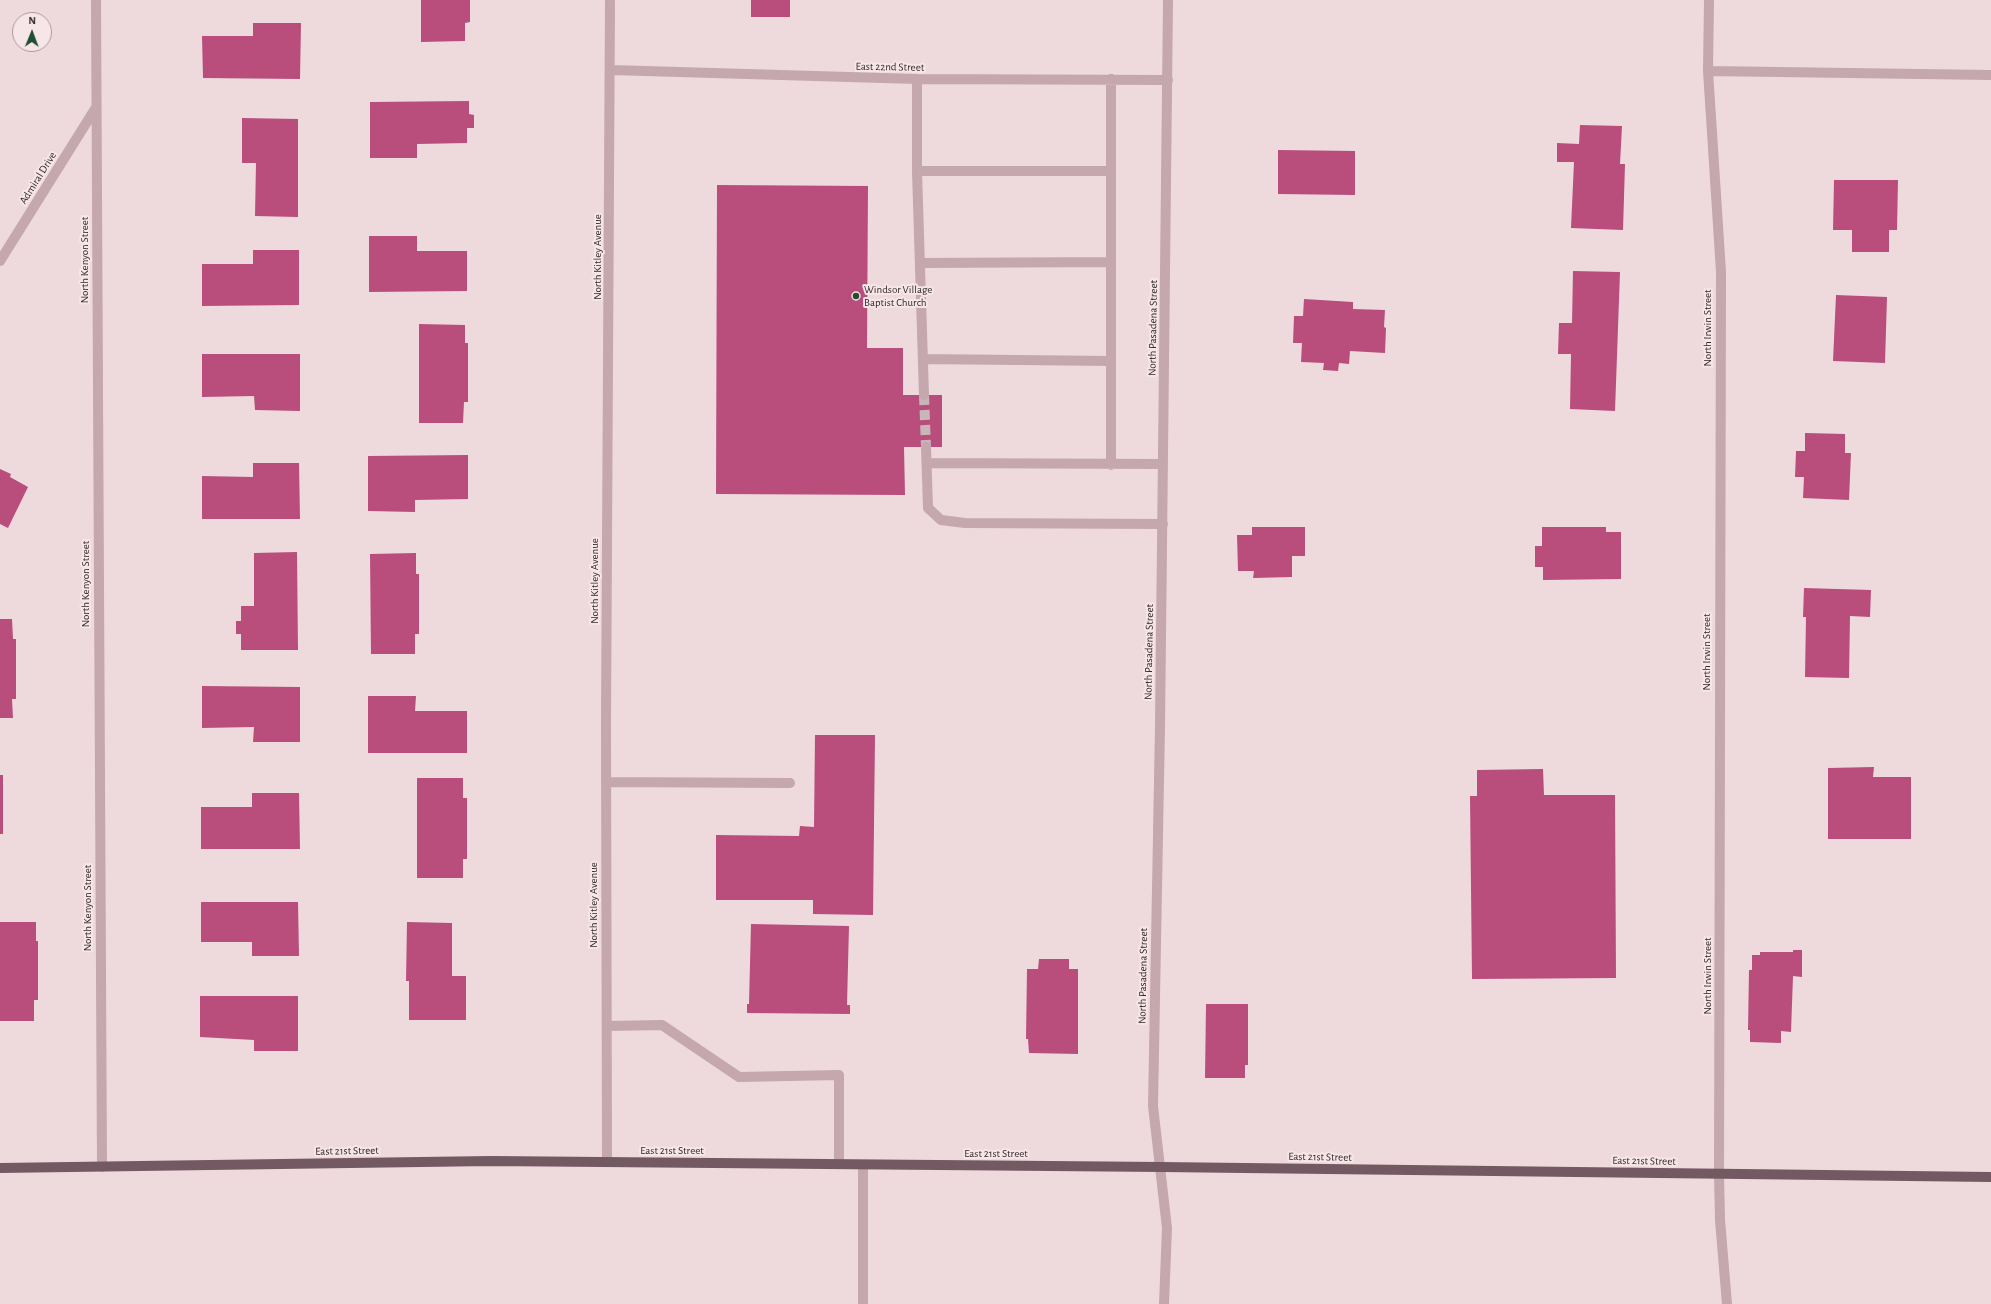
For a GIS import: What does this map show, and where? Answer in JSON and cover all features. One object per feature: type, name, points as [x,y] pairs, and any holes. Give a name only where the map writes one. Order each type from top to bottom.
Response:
[{"type":"main road","name":"East 21st Street","points":[[0,1168],[491,1161],[1991,1177]]},
{"type":"street","name":"North Kenyon Street","points":[[96,0],[102,1167]]},
{"type":"street","name":"North Kitley Avenue","points":[[607,1162],[606,782],[611,70],[610,0]]},
{"type":"street","name":"North Pasadena Street","points":[[1164,1304],[1167,1228],[1153,1106],[1163,524],[1168,0]]},
{"type":"street","name":"North Irwin Street","points":[[1709,0],[1708,72],[1721,272],[1719,1174],[1720,1220],[1727,1304]]},
{"type":"street","name":"East 22nd Street","points":[[611,70],[917,79],[1168,80]]},
{"type":"street","points":[[1708,72],[1991,75]]},
{"type":"street","points":[[917,79],[917,171],[924,395]]},
{"type":"street","points":[[1110,465],[1111,79]]},
{"type":"street","name":"Admiral Drive","points":[[0,261],[96,108]]},
{"type":"street","points":[[917,171],[1111,171]]},
{"type":"street","points":[[920,263],[1111,262]]},
{"type":"street","points":[[923,359],[1110,361]]},
{"type":"street","points":[[926,447],[928,508],[941,520],[965,523],[1163,524]]},
{"type":"street","points":[[926,463],[1110,465],[1163,464]]},
{"type":"street","points":[[606,782],[790,783]]},
{"type":"street","points":[[607,1026],[662,1025],[739,1077],[838,1075],[839,1164]]},
{"type":"street","points":[[863,1164],[863,1304]]},
{"type":"building","points":[[421,0],[470,0],[470,22],[465,23],[465,41],[421,42]]},
{"type":"building","points":[[751,0],[790,0],[790,17],[751,17]]},
{"type":"building","points":[[253,23],[301,23],[300,79],[203,78],[202,36],[253,36]]},
{"type":"building","points":[[469,101],[469,114],[474,115],[474,128],[467,128],[467,143],[417,144],[417,158],[370,158],[370,102]]},
{"type":"building","points":[[242,118],[298,119],[298,217],[255,216],[256,163],[242,163]]},
{"type":"building","points":[[1580,125],[1622,126],[1620,164],[1625,164],[1623,230],[1571,228],[1574,162],[1557,162],[1557,143],[1579,144]]},
{"type":"building","points":[[1278,150],[1355,151],[1355,195],[1278,194]]},
{"type":"building","points":[[1834,180],[1898,180],[1897,230],[1889,230],[1889,252],[1852,252],[1852,230],[1833,230]]},
{"type":"building","points":[[717,185],[868,186],[867,348],[903,348],[903,395],[942,395],[942,447],[904,447],[905,495],[716,494]]},
{"type":"building","points":[[369,236],[417,236],[417,251],[467,251],[467,291],[369,292]]},
{"type":"building","points":[[253,250],[299,250],[299,305],[202,306],[202,264],[253,264]]},
{"type":"building","points":[[1573,271],[1620,272],[1615,411],[1570,409],[1571,354],[1558,354],[1559,323],[1572,323]]},
{"type":"building","points":[[1836,295],[1887,297],[1885,363],[1833,361]]},
{"type":"building","points":[[1304,299],[1353,302],[1353,309],[1385,310],[1385,353],[1350,351],[1349,364],[1339,363],[1338,371],[1323,370],[1324,363],[1301,362],[1302,343],[1293,343],[1294,316],[1303,316]]},
{"type":"building","points":[[419,324],[465,325],[465,343],[468,343],[468,402],[464,402],[463,423],[419,423]]},
{"type":"building","points":[[202,354],[300,354],[300,411],[255,410],[254,396],[202,397]]},
{"type":"building","points":[[1805,433],[1845,434],[1845,453],[1851,453],[1849,500],[1803,498],[1804,477],[1795,477],[1796,451],[1805,451]]},
{"type":"building","points":[[468,455],[468,499],[415,500],[415,512],[368,511],[368,456]]},
{"type":"building","points":[[253,463],[299,463],[300,519],[202,519],[202,476],[253,477]]},
{"type":"building","points":[[0,469],[11,474],[10,477],[28,487],[8,528],[0,524]]},
{"type":"building","points":[[1252,527],[1305,527],[1305,556],[1292,556],[1292,577],[1253,578],[1254,571],[1238,571],[1237,535],[1252,535]]},
{"type":"building","points":[[1542,527],[1606,527],[1606,532],[1621,532],[1621,579],[1543,580],[1543,567],[1535,567],[1535,546],[1542,546]]},
{"type":"building","points":[[297,552],[298,650],[241,650],[241,634],[236,634],[236,621],[241,621],[241,606],[254,606],[254,553]]},
{"type":"building","points":[[416,553],[416,574],[419,574],[419,634],[415,634],[415,654],[371,654],[370,554]]},
{"type":"building","points":[[1804,588],[1871,590],[1870,617],[1850,616],[1849,678],[1805,677],[1806,617],[1803,617]]},
{"type":"building","points":[[0,619],[12,619],[13,639],[16,639],[16,699],[12,699],[13,718],[0,718]]},
{"type":"building","points":[[202,686],[300,687],[300,742],[253,742],[254,727],[202,728]]},
{"type":"building","points":[[368,696],[416,696],[415,711],[467,711],[467,753],[368,753]]},
{"type":"building","points":[[815,735],[875,735],[873,915],[813,914],[813,900],[716,900],[716,835],[799,836],[800,826],[814,827]]},
{"type":"building","points":[[1874,767],[1873,777],[1911,777],[1911,839],[1828,839],[1828,768]]},
{"type":"building","points":[[1543,769],[1544,795],[1615,795],[1616,978],[1472,979],[1470,796],[1477,796],[1477,770]]},
{"type":"building","points":[[0,775],[3,775],[3,834],[0,834]]},
{"type":"building","points":[[417,778],[463,778],[463,798],[467,798],[467,859],[463,859],[463,878],[417,878]]},
{"type":"building","points":[[252,793],[299,793],[300,849],[201,849],[201,807],[252,807]]},
{"type":"building","points":[[201,902],[298,902],[299,956],[252,956],[252,942],[201,942]]},
{"type":"building","points":[[0,922],[36,922],[36,941],[38,941],[38,1000],[34,1000],[34,1021],[0,1021]]},
{"type":"building","points":[[407,922],[452,923],[452,976],[466,976],[466,1020],[409,1020],[409,981],[406,981]]},
{"type":"building","points":[[751,924],[849,926],[847,1005],[850,1005],[850,1014],[747,1013],[747,1004],[749,1004]]},
{"type":"building","points":[[1793,950],[1802,950],[1802,977],[1793,976],[1791,1032],[1781,1031],[1781,1043],[1750,1042],[1750,1030],[1748,1030],[1749,970],[1752,970],[1752,955],[1760,955],[1760,952],[1793,952]]},
{"type":"building","points":[[1039,959],[1069,959],[1069,969],[1078,969],[1078,1054],[1029,1053],[1028,1039],[1026,1039],[1027,969],[1038,969]]},
{"type":"building","points":[[200,996],[298,996],[298,1051],[254,1051],[254,1040],[200,1037]]},
{"type":"building","points":[[1206,1004],[1248,1004],[1248,1065],[1245,1065],[1245,1078],[1205,1078]]},
{"type":"tunnel","points":[[924,395],[926,447]]},
{"type":"place","name":"Windsor Village Baptist Church","points":[[856,296]]}]
